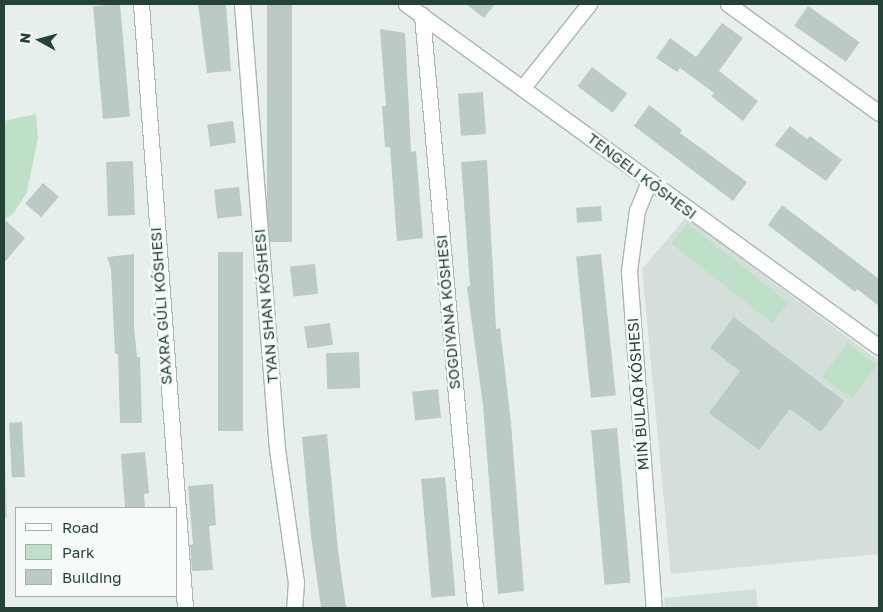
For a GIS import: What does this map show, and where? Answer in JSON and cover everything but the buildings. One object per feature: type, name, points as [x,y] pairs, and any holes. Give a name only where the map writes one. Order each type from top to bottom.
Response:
[{"type":"street","name":"SAXRA GÚLI KÓSHESI","points":[[141,4],[178,507]]},
{"type":"street","name":"TYAN SHAN KÓSHESI","points":[[242,4],[277,449],[296,582],[294,608]]},
{"type":"street","name":"TENGELI KÓSHESI","points":[[406,4],[524,86],[648,181],[879,347]]},
{"type":"street","points":[[524,86],[589,4]]},
{"type":"street","points":[[728,4],[879,114]]},
{"type":"street","name":"SOGDIYANA KÓSHESI","points":[[422,15],[475,608]]},
{"type":"street","points":[[648,181],[637,210],[629,271],[654,608]]},
{"type":"street","name":"SAXRA GÚLI KÓSHESI","points":[[178,512],[185,608]]},
{"type":"shaded area","points":[[686,217],[879,361],[879,554],[671,574],[642,269]]},
{"type":"shaded area","points":[[756,589],[758,608],[665,608],[664,598]]},
{"type":"green space","points":[[36,114],[38,138],[27,192],[14,213],[4,220],[4,121]]},
{"type":"green space","points":[[687,223],[789,302],[773,323],[671,243]]},
{"type":"green space","points":[[847,343],[877,365],[852,399],[822,377]]},
{"type":"green space","points":[[4,434],[7,517],[4,520]]}]
